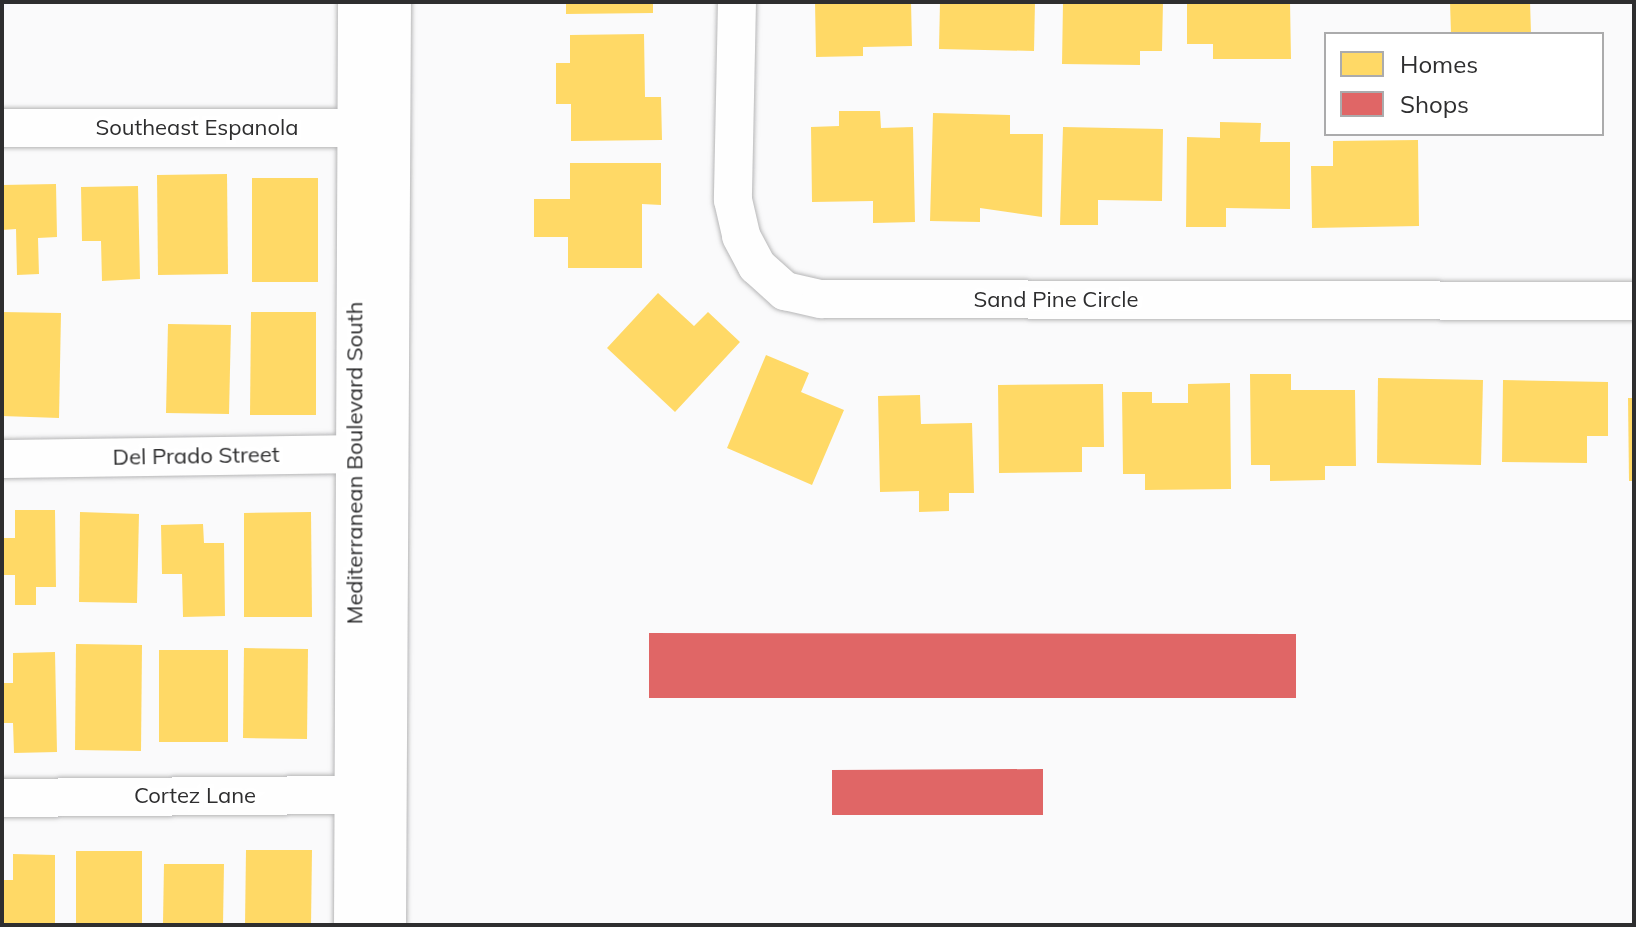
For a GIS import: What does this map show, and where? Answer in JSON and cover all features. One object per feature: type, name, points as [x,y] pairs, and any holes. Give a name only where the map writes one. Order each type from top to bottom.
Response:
[{"type":"street","name":"Mediterranean Boulevard South","points":[[357,2],[374,128]]},
{"type":"street","name":"Mediterranean Boulevard South","points":[[387,925],[371,795],[372,454],[374,128],[392,2]]},
{"type":"street","name":"Sand Pine Circle","points":[[737,2],[733,200],[741,236],[757,266],[785,291],[837,299],[1634,301]]},
{"type":"street","name":"Southeast Espanola","points":[[2,128],[374,128]]},
{"type":"street","name":"Del Prado Street","points":[[2,459],[372,454]]},
{"type":"street","name":"Mediterranean Boulevard South","points":[[353,925],[371,795]]},
{"type":"street","name":"Cortez Lane","points":[[2,798],[371,795]]},
{"type":"building: Homes","points":[[566,2],[653,2],[653,13],[566,14]]},
{"type":"building: Homes","points":[[815,2],[911,2],[912,46],[863,47],[863,56],[816,57]]},
{"type":"building: Homes","points":[[940,2],[1035,2],[1034,51],[939,49]]},
{"type":"building: Homes","points":[[1063,2],[1163,2],[1162,51],[1140,51],[1140,65],[1062,64]]},
{"type":"building: Homes","points":[[1187,2],[1290,2],[1291,59],[1213,59],[1213,44],[1187,44]]},
{"type":"building: Homes","points":[[1450,2],[1530,2],[1531,32],[1451,32]]},
{"type":"building: Homes","points":[[644,34],[645,97],[661,97],[662,140],[571,141],[571,104],[556,104],[556,63],[570,63],[570,35]]},
{"type":"building: Homes","points":[[839,111],[880,111],[881,128],[913,127],[915,222],[873,223],[873,201],[812,202],[811,127],[839,126]]},
{"type":"building: Homes","points":[[933,113],[1010,115],[1010,134],[1043,134],[1042,217],[980,208],[980,222],[930,221]]},
{"type":"building: Homes","points":[[1220,122],[1261,123],[1260,142],[1290,142],[1290,209],[1226,208],[1226,227],[1186,227],[1187,137],[1220,138]]},
{"type":"building: Homes","points":[[1063,127],[1163,129],[1162,201],[1098,200],[1098,225],[1060,225]]},
{"type":"building: Homes","points":[[1418,140],[1419,226],[1312,228],[1311,166],[1333,166],[1333,141]]},
{"type":"building: Homes","points":[[570,163],[661,163],[661,205],[642,204],[642,268],[568,268],[568,237],[534,237],[534,199],[570,199]]},
{"type":"building: Homes","points":[[227,174],[228,274],[158,275],[157,175]]},
{"type":"building: Homes","points":[[252,178],[318,178],[318,282],[252,282]]},
{"type":"building: Homes","points":[[56,184],[57,237],[38,238],[39,274],[17,275],[16,229],[2,230],[2,185]]},
{"type":"building: Homes","points":[[138,186],[140,279],[102,281],[101,241],[82,241],[81,187]]},
{"type":"building: Homes","points":[[658,293],[694,326],[708,312],[740,342],[675,412],[607,348]]},
{"type":"building: Homes","points":[[2,312],[61,313],[59,418],[2,416]]},
{"type":"building: Homes","points":[[251,312],[316,312],[316,415],[250,415]]},
{"type":"building: Homes","points":[[168,324],[231,325],[229,414],[166,413]]},
{"type":"building: Homes","points":[[766,355],[809,373],[801,392],[844,410],[812,485],[727,448]]},
{"type":"building: Homes","points":[[1250,374],[1291,374],[1291,390],[1355,390],[1356,466],[1325,466],[1325,480],[1270,481],[1270,465],[1251,465]]},
{"type":"building: Homes","points":[[1378,378],[1483,380],[1481,465],[1377,463]]},
{"type":"building: Homes","points":[[1503,380],[1608,382],[1608,436],[1587,436],[1587,463],[1502,462]]},
{"type":"building: Homes","points":[[1230,383],[1231,489],[1145,490],[1145,474],[1123,474],[1122,392],[1152,392],[1152,403],[1188,403],[1188,384]]},
{"type":"building: Homes","points":[[1103,384],[1104,447],[1082,447],[1082,472],[999,473],[998,385]]},
{"type":"building: Homes","points":[[920,395],[921,424],[972,423],[974,493],[949,493],[949,511],[919,512],[919,491],[880,492],[878,396]]},
{"type":"building: Homes","points":[[1628,398],[1634,398],[1634,481],[1629,481]]},
{"type":"building: Homes","points":[[15,510],[55,510],[56,587],[36,587],[36,605],[15,605],[15,575],[2,575],[2,538],[15,538]]},
{"type":"building: Homes","points":[[80,512],[139,514],[137,603],[79,602]]},
{"type":"building: Homes","points":[[311,512],[312,617],[244,617],[244,513]]},
{"type":"building: Homes","points":[[203,524],[204,543],[224,543],[225,616],[183,617],[182,574],[162,574],[161,525]]},
{"type":"building: Homes","points":[[76,644],[142,645],[141,751],[75,750]]},
{"type":"building: Homes","points":[[244,648],[308,649],[307,739],[243,738]]},
{"type":"building: Homes","points":[[159,650],[228,650],[228,742],[159,742]]},
{"type":"building: Homes","points":[[55,652],[57,752],[14,753],[13,723],[2,723],[2,683],[13,683],[13,653]]},
{"type":"building: Homes","points":[[246,850],[312,850],[311,925],[245,925]]},
{"type":"building: Homes","points":[[76,851],[142,851],[142,925],[76,925]]},
{"type":"building: Homes","points":[[13,854],[55,855],[55,925],[2,923],[2,880],[13,880]]},
{"type":"building: Homes","points":[[164,864],[224,864],[223,924],[163,923]]},
{"type":"building: Shops","points":[[649,633],[1296,634],[1296,698],[649,698]]},
{"type":"building: Shops","points":[[1043,769],[1043,815],[832,815],[832,770]]}]
